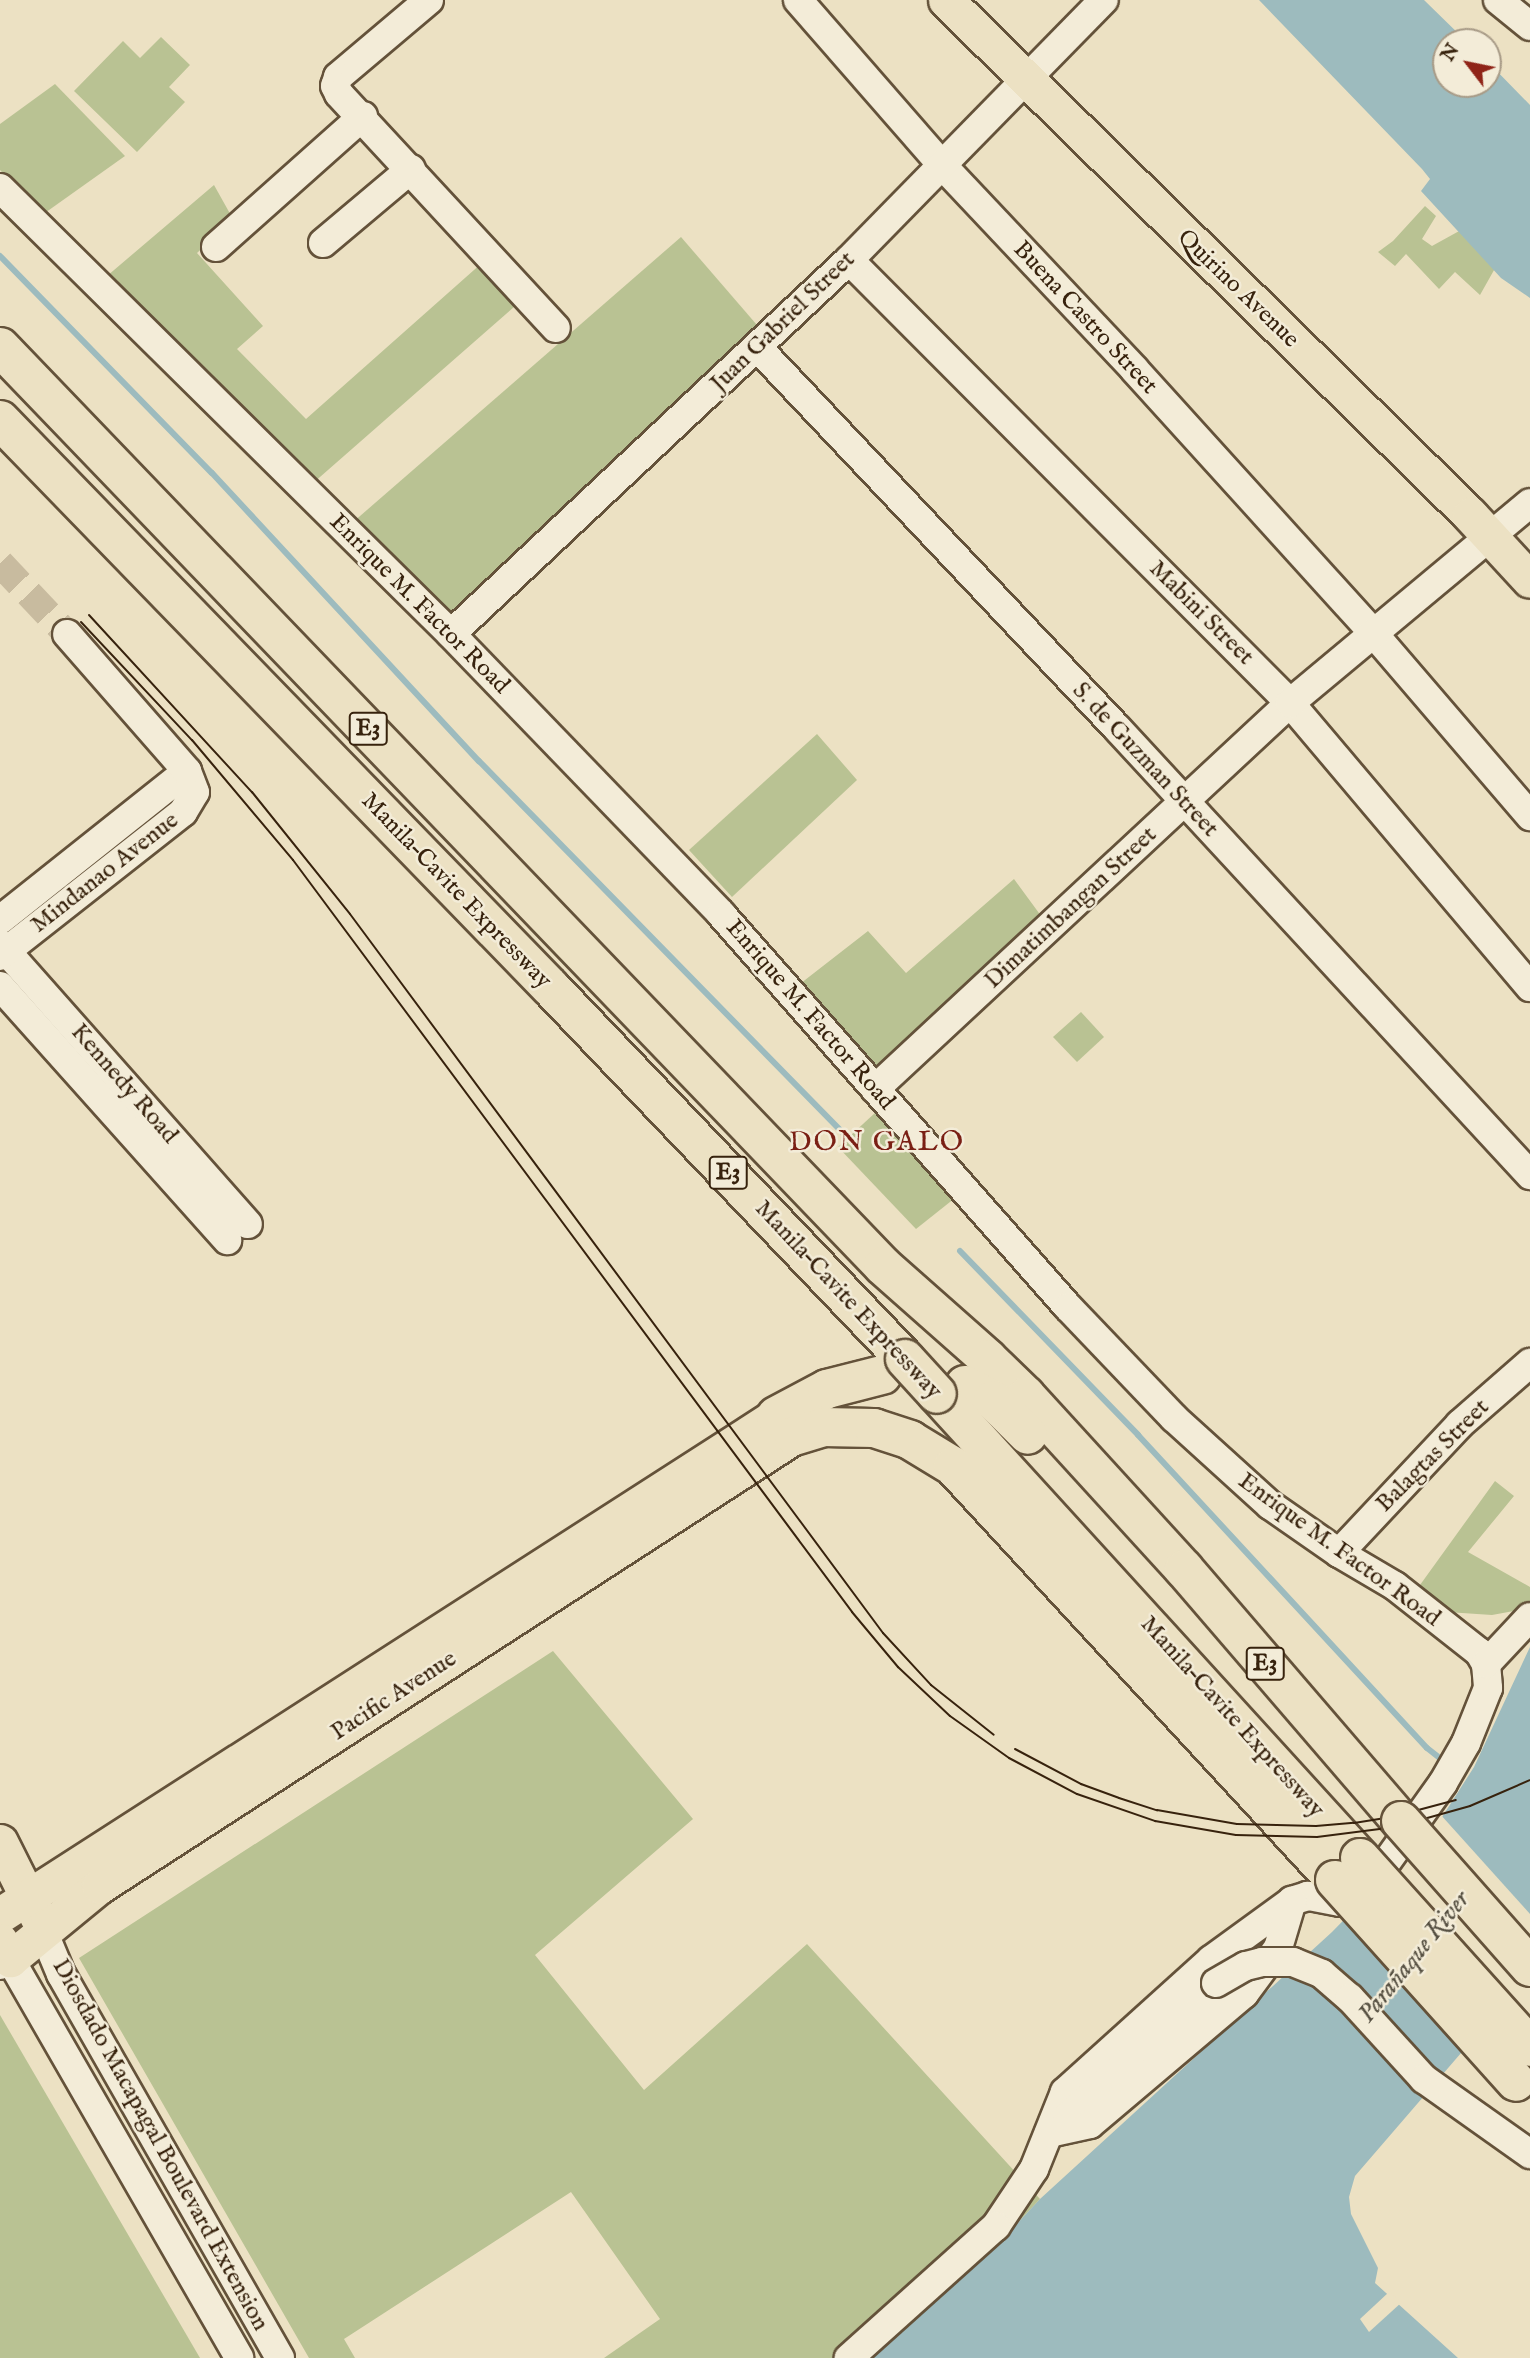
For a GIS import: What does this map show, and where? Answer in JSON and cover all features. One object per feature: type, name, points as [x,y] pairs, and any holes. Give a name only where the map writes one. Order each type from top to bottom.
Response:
[{"type":"highway","name":"Manila–Cavite Expressway","points":[[0,347],[883,1266],[989,1359],[1026,1396],[1165,1549],[1530,1967]]},
{"type":"highway","name":"Manila–Cavite Expressway","points":[[0,420],[551,988],[893,1367],[951,1389],[1347,1869],[1530,2047]]},
{"type":"highway","points":[[785,1426],[827,1389],[893,1367]]},
{"type":"highway","points":[[951,1389],[993,1400],[1014,1420],[1225,1645],[1401,1821]]},
{"type":"highway","points":[[785,1426],[874,1428],[910,1440],[953,1466],[1347,1869],[1523,2090]]},
{"type":"main road","name":"Quirino Avenue","points":[[946,0],[1489,535],[1530,580]]},
{"type":"main road","name":"Pacific Avenue","points":[[0,1915],[785,1426]]},
{"type":"main road","name":"Pacific Avenue","points":[[3,1955],[43,1931],[100,1885],[785,1426]]},
{"type":"main road","points":[[0,1842],[29,1897],[43,1931]]},
{"type":"street","points":[[429,0],[338,78],[335,86],[339,94],[363,116],[556,328]]},
{"type":"street","name":"Buena Castro Street","points":[[797,0],[942,165],[1134,369],[1374,634],[1530,816]]},
{"type":"street","name":"Juan Gabriel Street","points":[[451,634],[849,260],[1104,0]]},
{"type":"street","points":[[1498,0],[1530,26]]},
{"type":"street","points":[[216,247],[363,116]]},
{"type":"street","points":[[323,243],[411,169]]},
{"type":"street","name":"Enrique M. Factor Road","points":[[0,188],[451,634],[721,914],[1068,1307],[1174,1418],[1244,1485],[1339,1553],[1395,1586],[1479,1652],[1486,1664]]},
{"type":"street","name":"Mabini Street","points":[[849,260],[1290,704],[1530,987]]},
{"type":"street","name":"S. de Guzman Street","points":[[758,348],[1530,1175]]},
{"type":"street","name":"Dimatimbangan Street","points":[[875,1089],[1290,704],[1530,503]]},
{"type":"street","points":[[67,634],[187,771]]},
{"type":"street","name":"Mindanao Avenue","points":[[0,920],[187,771],[195,792],[189,807],[2,950]]},
{"type":"street","name":"Kennedy Road","points":[[0,986],[237,1232],[2,950]]},
{"type":"street","name":"Balagtas Street","points":[[1339,1553],[1460,1424],[1530,1363]]},
{"type":"street","points":[[849,2358],[996,2226],[1034,2169],[1065,2092],[1211,1960],[1292,1901],[1308,1896],[1340,1902],[1354,1899],[1371,1884],[1443,1783],[1466,1743],[1488,1688],[1486,1664],[1530,1617]]},
{"type":"street","points":[[1049,2133],[1090,2124],[1244,1994],[1279,1948],[1292,1901]]},
{"type":"street","name":"Diosdado Macapagal Boulevard Extension","points":[[43,1931],[61,1974],[280,2358]]},
{"type":"street","name":"Diosdado Macapagal Boulevard Extension","points":[[3,1955],[239,2358]]},
{"type":"street","points":[[1049,2133],[1216,1983],[1246,1966],[1262,1962],[1293,1962],[1322,1974],[1350,1998],[1424,2079],[1530,2154]]},
{"type":"green space","points":[[161,37],[190,65],[169,87],[185,102],[137,152],[74,91],[123,41],[140,58]]},
{"type":"green space","points":[[55,84],[125,156],[42,215],[0,170],[0,124]]},
{"type":"green space","points":[[214,185],[233,219],[197,253],[263,326],[237,349],[306,419],[483,262],[515,306],[312,484],[107,276]]},
{"type":"green space","points":[[1425,206],[1436,216],[1422,239],[1432,246],[1461,230],[1498,263],[1480,295],[1455,272],[1439,289],[1406,254],[1395,266],[1378,252],[1393,241]]},
{"type":"green space","points":[[681,237],[763,332],[449,621],[352,523]]},
{"type":"green space","points":[[817,734],[857,780],[732,897],[689,850]]},
{"type":"green space","points":[[1014,879],[1047,924],[877,1079],[796,987],[868,931],[906,973]]},
{"type":"green space","points":[[1081,1012],[1104,1037],[1077,1062],[1053,1037]]},
{"type":"green space","points":[[876,1112],[955,1198],[916,1229],[838,1147]]},
{"type":"green space","points":[[1495,1481],[1514,1496],[1468,1552],[1530,1587],[1530,1608],[1492,1615],[1447,1612],[1420,1585]]},
{"type":"green space","points":[[553,1651],[693,1819],[535,1955],[644,2090],[807,1944],[1040,2199],[1001,2241],[866,2358],[604,2358],[660,2319],[571,2192],[344,2339],[355,2358],[309,2358],[79,1958]]},
{"type":"green space","points":[[0,2015],[200,2358],[0,2358]]},
{"type":"water","points":[[1259,0],[1424,0],[1453,28],[1432,28],[1432,98],[1502,98],[1502,76],[1530,105],[1530,298],[1501,278],[1421,191],[1430,179]]},
{"type":"water","name":"Parañaque River","points":[[1530,1647],[1530,1973],[1355,2176],[1349,2197],[1351,2214],[1378,2268],[1375,2283],[1458,2358],[866,2358],[1001,2241],[1040,2199],[1332,1932],[1437,1825],[1474,1767]]},
{"type":"pier","points":[[1440,1814],[1530,1914],[1530,1978],[1471,2046],[1349,1910]]},
{"type":"pier","points":[[1389,2292],[1402,2302],[1369,2332],[1360,2319]]},
{"type":"waterway","points":[[0,256],[212,473],[479,761],[842,1132]]},
{"type":"waterway","points":[[960,1251],[1138,1435],[1427,1748],[1446,1763]]},
{"type":"tunnel","points":[[0,563],[67,634]]},
{"type":"tram line","points":[[89,615],[252,792],[350,914],[883,1633],[931,1685],[994,1735]]},
{"type":"tram line","points":[[81,622],[192,740],[293,860],[852,1612],[898,1667],[950,1716],[1009,1758],[1077,1794],[1155,1821],[1236,1835],[1317,1837],[1395,1827],[1470,1806],[1530,1780]]},
{"type":"tram line","points":[[1015,1749],[1081,1784],[1119,1798],[1157,1810],[1237,1824],[1316,1826],[1354,1823],[1392,1817],[1456,1800]]},
{"type":"district","name":"DON GALO","points":[[877,1143]]}]
